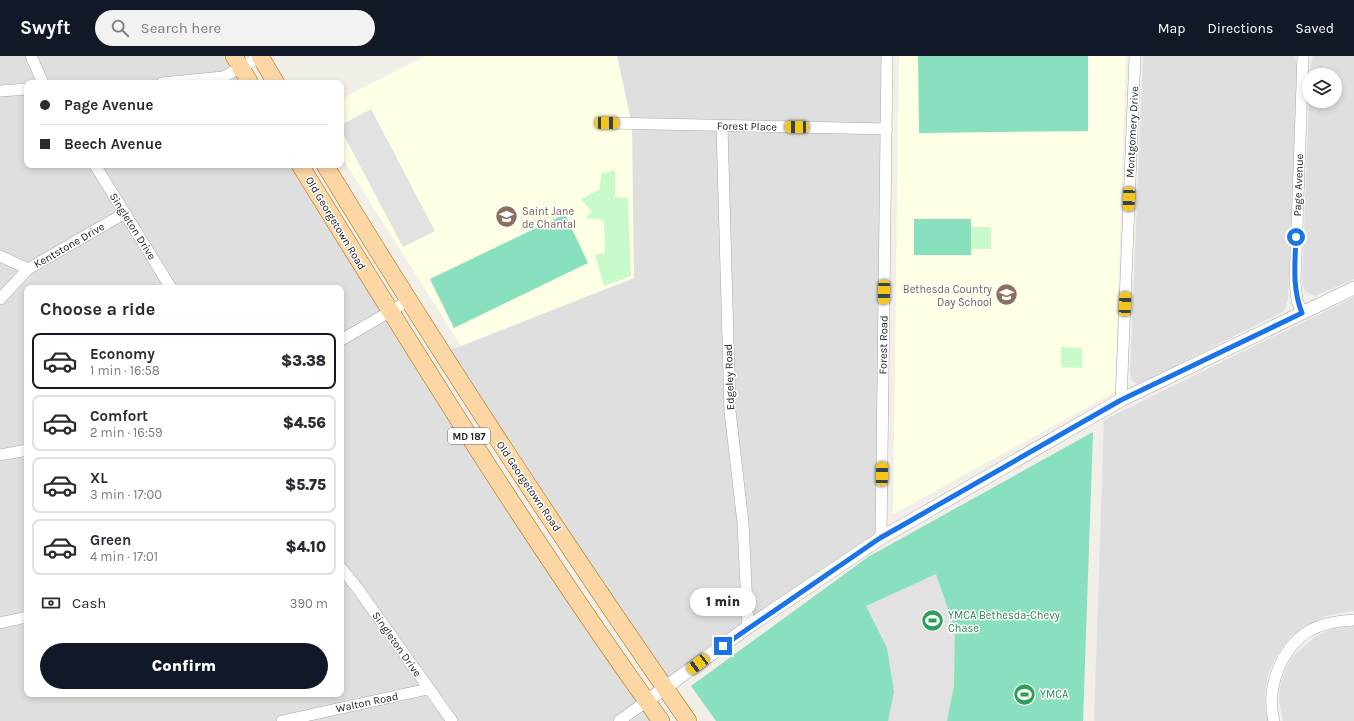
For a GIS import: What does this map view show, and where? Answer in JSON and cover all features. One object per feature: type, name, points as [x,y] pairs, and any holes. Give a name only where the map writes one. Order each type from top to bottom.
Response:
[{"type":"main road","points":[[260,57],[274,80]]},
{"type":"main road","points":[[237,62],[248,80]]},
{"type":"main road","name":"Old Georgetown Road","points":[[302,168],[390,311],[514,506],[661,721]]},
{"type":"main road","name":"Old Georgetown Road","points":[[327,168],[408,301],[537,498],[688,721]]},
{"type":"street","points":[[31,56],[42,80]]},
{"type":"street","name":"Forest Road","points":[[880,538],[888,56]]},
{"type":"street","name":"Montgomery Drive","points":[[1121,400],[1135,56]]},
{"type":"street","name":"Page Avenue","points":[[1302,313],[1297,300],[1295,282],[1303,56]]},
{"type":"street","points":[[192,80],[223,77],[237,62],[260,57]]},
{"type":"street","points":[[0,91],[24,89]]},
{"type":"street","name":"Forest Place","points":[[607,123],[887,129]]},
{"type":"street","name":"Edgeley Road","points":[[722,126],[730,411],[743,523],[748,628]]},
{"type":"street","name":"Singleton Drive","points":[[97,168],[169,285]]},
{"type":"street","name":"Kentstone Drive","points":[[0,299],[28,269],[125,213]]},
{"type":"street","points":[[0,256],[28,269]]},
{"type":"street","points":[[619,721],[748,628],[880,538],[1121,400],[1354,288]]},
{"type":"street","points":[[344,338],[408,301]]},
{"type":"street","points":[[0,456],[24,451]]},
{"type":"street","name":"Singleton Drive","points":[[344,572],[358,589],[452,721]]},
{"type":"street","points":[[0,623],[24,618]]},
{"type":"street","points":[[1274,721],[1272,712],[1272,693],[1281,662],[1296,641],[1310,631],[1338,621],[1354,620]]},
{"type":"street","name":"Walton Road","points":[[282,721],[428,689]]},
{"type":"shaded area","points":[[0,56],[234,56],[248,80],[24,80],[24,168],[302,168],[661,721],[0,721]]},
{"type":"shaded area","name":"Saint Jane de Chantal","points":[[425,56],[617,56],[632,126],[634,278],[461,346],[344,161],[344,97]]},
{"type":"shaded area","points":[[617,56],[887,56],[881,538],[666,687],[441,352],[461,346],[632,126]]},
{"type":"shaded area","name":"Bethesda Country Day School","points":[[899,56],[1126,56],[1115,392],[893,514]]},
{"type":"shaded area","points":[[1143,56],[1295,56],[1297,65],[1288,300],[1284,311],[1138,385],[1132,381],[1130,372]]},
{"type":"shaded area","points":[[1313,56],[1354,56],[1354,279],[1315,296],[1305,291],[1302,283],[1309,108],[1342,108],[1342,68],[1311,68]]},
{"type":"shaded area","points":[[371,109],[435,231],[403,247],[344,136],[344,123]]},
{"type":"shaded area","points":[[1354,297],[1354,611],[1328,615],[1300,630],[1288,640],[1277,655],[1268,675],[1265,693],[1266,713],[1269,721],[1094,721],[1104,420]]},
{"type":"shaded area","points":[[936,574],[955,629],[954,686],[947,721],[888,721],[894,692],[887,648],[866,606]]},
{"type":"shaded area","points":[[1354,626],[1354,721],[1283,721],[1279,702],[1280,686],[1284,673],[1292,657],[1316,636],[1333,629]]},
{"type":"green space","points":[[918,56],[1088,56],[1088,131],[919,133]]},
{"type":"green space","points":[[615,170],[615,197],[628,198],[631,276],[604,286],[595,255],[605,253],[604,220],[585,218],[592,212],[581,199],[600,189],[601,174]]},
{"type":"green space","points":[[565,214],[588,263],[454,328],[430,279]]},
{"type":"green space","points":[[914,219],[971,219],[971,255],[914,255]]},
{"type":"green space","points":[[971,227],[991,227],[991,249],[971,249]]},
{"type":"green space","points":[[1061,347],[1082,348],[1082,368],[1061,367]]},
{"type":"green space","name":"YMCA Bethesda-Chevy Chase","points":[[1093,432],[1083,721],[716,721],[691,686],[868,557]]},
{"type":"place","name":"Saint Jane de Chantal","points":[[506,217]]},
{"type":"place","name":"Bethesda Country Day School","points":[[1007,295]]},
{"type":"place","name":"YMCA Bethesda-Chevy Chase","points":[[933,621]]},
{"type":"place","name":"YMCA","points":[[1024,694]]},
{"type":"route","points":[[723,646],[880,538],[1121,400],[1302,313],[1297,300],[1295,282],[1296,237]]}]
